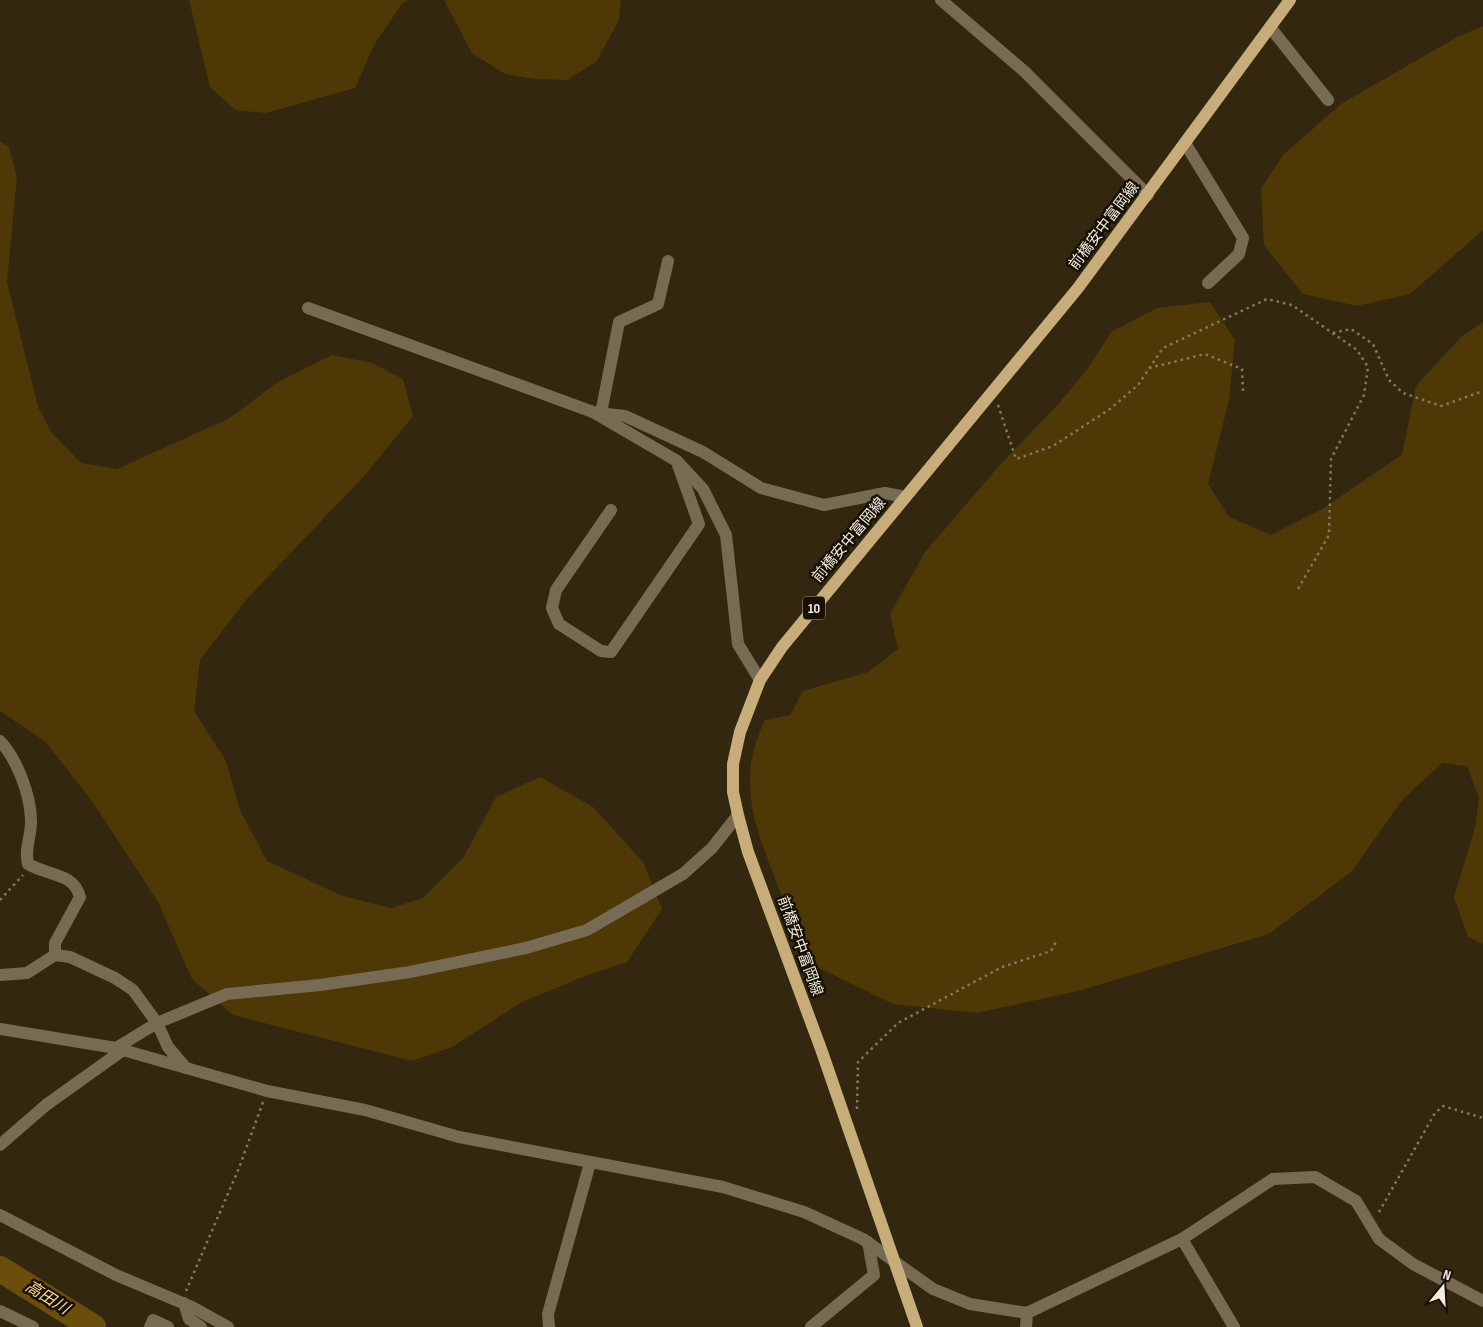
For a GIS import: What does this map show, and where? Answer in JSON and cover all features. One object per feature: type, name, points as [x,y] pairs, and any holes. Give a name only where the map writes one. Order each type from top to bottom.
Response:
[{"type":"main road","name":"前橋安中富岡線","points":[[917,1327],[820,1049],[748,852],[733,792],[733,764],[740,732],[760,680],[782,647],[1078,288],[1148,195],[1289,0]]},
{"type":"street","points":[[941,0],[1024,71],[1148,195]]},
{"type":"street","points":[[1270,27],[1328,100]]},
{"type":"street","points":[[1185,143],[1243,238],[1239,254],[1208,284]]},
{"type":"street","points":[[597,413],[619,322],[658,304],[668,261]]},
{"type":"street","points":[[308,308],[597,413],[676,461],[702,489],[726,535],[738,644],[760,680]]},
{"type":"street","points":[[597,413],[625,416],[703,452],[761,488],[824,505],[858,496],[884,493],[905,497]]},
{"type":"street","points":[[611,510],[556,590],[552,608],[559,624],[601,650],[611,652],[699,524],[676,461]]},
{"type":"street","points":[[0,741],[10,752],[18,767],[32,819],[25,855],[28,864],[39,871],[70,880],[77,886],[80,897],[55,942],[55,955]]},
{"type":"street","points":[[0,1145],[46,1105],[157,1023],[227,994],[320,985],[410,972],[526,948],[587,930],[683,874],[712,848],[738,815]]},
{"type":"street","points":[[0,974],[27,973],[55,955],[70,957],[115,978],[132,990],[157,1023],[168,1047],[186,1068]]},
{"type":"street","points":[[0,1029],[120,1049],[268,1091],[365,1110],[459,1137],[723,1187],[804,1212],[868,1242],[933,1289],[970,1304],[1027,1313],[1182,1240],[1273,1179],[1314,1177],[1356,1200],[1379,1239],[1414,1264],[1483,1302]]},
{"type":"street","points":[[549,1327],[548,1314],[590,1163]]},
{"type":"street","points":[[0,1215],[116,1275],[183,1303],[228,1327]]},
{"type":"street","points":[[1182,1240],[1234,1327]]},
{"type":"street","points":[[811,1327],[874,1275],[868,1242]]},
{"type":"street","points":[[183,1303],[190,1319],[200,1327]]},
{"type":"street","points":[[0,1311],[33,1327]]},
{"type":"street","points":[[1026,1327],[1027,1313]]},
{"type":"street","points":[[152,1324],[168,1327]]},
{"type":"path","points":[[993,391],[1016,459],[1053,446],[1110,409],[1138,385],[1163,348],[1267,299],[1292,305],[1357,350],[1368,367],[1364,395],[1331,459],[1330,535],[1298,588]]},
{"type":"path","points":[[1333,333],[1351,329],[1373,344],[1389,380],[1403,393],[1440,406],[1483,391]]},
{"type":"path","points":[[1149,368],[1204,354],[1242,369],[1243,391]]},
{"type":"path","points":[[0,900],[22,877],[28,864]]},
{"type":"path","points":[[857,1111],[858,1062],[898,1023],[1002,967],[1051,951],[1057,940]]},
{"type":"path","points":[[183,1303],[239,1168],[268,1091]]},
{"type":"path","points":[[1369,1222],[1377,1214],[1434,1114],[1443,1106],[1483,1118]]},
{"type":"shaded area","points":[[189,0],[407,0],[402,4],[375,43],[355,88],[266,113],[235,110],[210,87]]},
{"type":"shaded area","points":[[444,0],[621,0],[619,20],[596,62],[567,80],[535,79],[505,74],[472,53]]},
{"type":"shaded area","points":[[1483,26],[1483,230],[1410,294],[1357,306],[1303,294],[1264,245],[1261,189],[1283,155],[1341,104],[1457,37]]},
{"type":"shaded area","points":[[0,141],[9,147],[17,177],[7,282],[38,407],[52,433],[81,463],[117,469],[230,418],[278,382],[332,355],[372,363],[403,379],[413,416],[365,475],[246,600],[200,660],[194,711],[226,761],[240,810],[267,861],[343,896],[391,908],[423,898],[463,858],[496,797],[540,777],[593,807],[643,862],[662,909],[627,962],[585,976],[522,1002],[452,1047],[412,1061],[233,1015],[192,979],[158,902],[94,804],[46,742],[0,711]]},
{"type":"shaded area","points":[[1210,302],[1235,340],[1229,400],[1208,484],[1229,517],[1271,535],[1322,509],[1402,455],[1416,386],[1461,337],[1483,322],[1483,944],[1468,937],[1454,897],[1475,828],[1479,798],[1467,766],[1442,763],[1403,799],[1352,871],[1269,934],[1078,991],[977,1013],[893,1004],[809,963],[768,860],[755,821],[751,802],[751,762],[756,742],[765,720],[790,715],[803,691],[868,672],[898,649],[890,614],[925,552],[999,466],[1061,401],[1088,368],[1111,332],[1157,308]]},
{"type":"waterway","name":"高田川","points":[[0,1269],[93,1327]]}]
